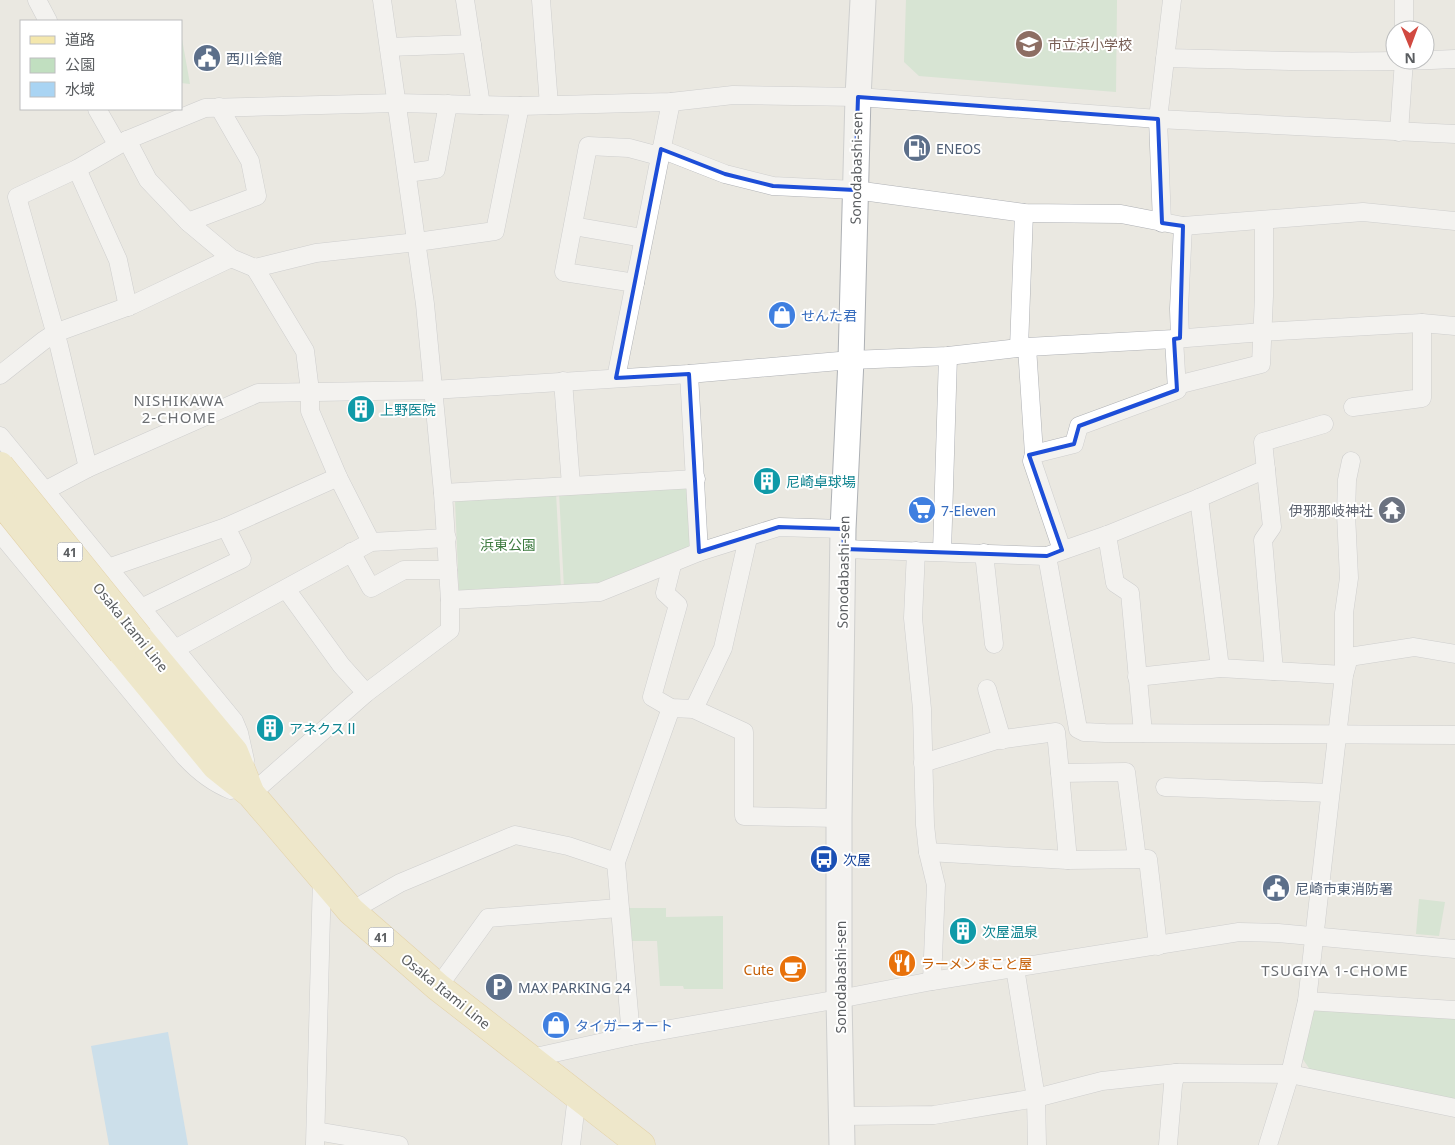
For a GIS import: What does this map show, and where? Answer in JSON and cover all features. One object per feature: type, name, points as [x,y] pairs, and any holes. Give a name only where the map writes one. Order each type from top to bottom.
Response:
[{"type":"main road","name":"Osaka Itami Line","points":[[0,466],[131,644],[216,766],[251,794],[351,911],[438,987],[641,1145]]},
{"type":"main road","name":"Osaka Itami Line","points":[[0,500],[131,644]]},
{"type":"street","points":[[37,0],[47,20]]},
{"type":"street","points":[[251,794],[366,693],[450,630],[444,493],[432,390],[425,304],[382,0]]},
{"type":"street","points":[[466,0],[481,105]]},
{"type":"street","points":[[541,0],[549,105]]},
{"type":"street","name":"Sonodabashi-sen","points":[[842,1145],[839,999],[839,818],[844,539],[852,360],[855,190],[863,0]]},
{"type":"street","points":[[1162,223],[1158,119],[1172,0]]},
{"type":"street","points":[[1404,0],[1404,20]]},
{"type":"street","points":[[388,47],[472,44]]},
{"type":"street","points":[[1165,58],[1385,61]]},
{"type":"street","points":[[1435,59],[1455,58]]},
{"type":"street","points":[[1398,132],[1403,70]]},
{"type":"street","points":[[88,468],[55,334],[17,197],[78,169],[122,142],[205,108],[397,103],[520,106],[671,102],[733,95],[858,97],[1158,119],[1455,134]]},
{"type":"street","points":[[616,378],[671,102]]},
{"type":"street","points":[[407,173],[436,169],[448,104]]},
{"type":"street","points":[[255,268],[316,253],[495,231],[520,106]]},
{"type":"street","points":[[188,222],[257,196],[250,161],[219,107]]},
{"type":"street","points":[[98,110],[148,180],[188,222],[231,258],[255,268],[305,351],[310,391],[310,411],[338,477],[371,542]]},
{"type":"street","points":[[634,283],[564,272],[588,146],[630,148],[660,153],[725,174],[773,186],[855,190],[1024,213],[1121,214],[1183,226],[1362,212],[1455,221]]},
{"type":"street","points":[[78,169],[118,260],[128,307]]},
{"type":"street","points":[[1024,213],[1023,347],[1034,454],[1032,462],[1055,553],[1078,729],[1084,732],[1105,734],[1338,733],[1455,735]]},
{"type":"street","points":[[1177,385],[1261,364],[1264,296],[1264,221]]},
{"type":"street","points":[[573,226],[643,238]]},
{"type":"street","points":[[1034,454],[1074,444],[1079,426],[1178,390],[1177,339],[1183,226]]},
{"type":"street","points":[[0,375],[43,341],[55,334],[128,307],[231,258]]},
{"type":"street","points":[[1353,407],[1422,398],[1422,323]]},
{"type":"street","points":[[0,514],[88,468],[258,394],[310,391],[432,390],[689,374],[852,360],[948,356],[1023,347],[1422,323],[1455,326]]},
{"type":"street","points":[[942,552],[948,356]]},
{"type":"street","points":[[689,374],[699,552]]},
{"type":"street","points":[[563,382],[571,485]]},
{"type":"street","points":[[1274,671],[1263,540],[1272,527],[1263,442],[1324,424]]},
{"type":"street","points":[[0,436],[234,721],[242,745],[251,794]]},
{"type":"street","points":[[1268,1145],[1290,1074],[1306,1001],[1344,675],[1344,613],[1349,578],[1346,514],[1347,480],[1351,461]]},
{"type":"street","points":[[450,600],[600,592],[672,565],[699,552],[779,527],[916,551],[984,554],[1055,553],[1107,535],[1266,469]]},
{"type":"street","points":[[108,568],[226,527],[338,477]]},
{"type":"street","points":[[444,493],[696,480]]},
{"type":"street","points":[[1199,498],[1220,668]]},
{"type":"street","points":[[141,608],[242,559],[226,527]]},
{"type":"street","points":[[0,533],[197,770],[219,785],[251,794]]},
{"type":"street","points":[[1107,535],[1115,583],[1130,593],[1143,733]]},
{"type":"street","points":[[175,649],[371,542],[446,538]]},
{"type":"street","points":[[694,709],[723,648],[748,538]]},
{"type":"street","points":[[916,551],[913,618],[922,709],[928,852],[936,885],[932,980]]},
{"type":"street","points":[[351,552],[371,588],[404,570],[448,570]]},
{"type":"street","points":[[984,554],[994,644]]},
{"type":"street","points":[[672,565],[664,593],[678,605],[652,697],[671,708],[694,709],[744,732],[744,816],[839,818]]},
{"type":"street","points":[[286,589],[331,651],[366,693]]},
{"type":"street","points":[[1344,675],[1349,657],[1414,647],[1455,654]]},
{"type":"street","points":[[1137,677],[1220,668],[1344,675]]},
{"type":"street","points":[[988,689],[1002,740]]},
{"type":"street","points":[[631,1036],[616,862],[671,708]]},
{"type":"street","points":[[923,763],[1002,740],[1056,732],[1068,860]]},
{"type":"street","points":[[1060,773],[1126,772],[1138,859]]},
{"type":"street","points":[[1165,787],[1330,793]]},
{"type":"street","points":[[351,911],[400,883],[515,835],[568,846],[616,862]]},
{"type":"street","points":[[928,852],[1068,860],[1148,859],[1158,946]]},
{"type":"street","points":[[322,877],[316,1138],[399,1145]]},
{"type":"street","points":[[438,987],[488,918],[619,908]]},
{"type":"street","points":[[531,1058],[631,1036],[839,999],[932,980],[1239,932],[1313,936],[1455,949]]},
{"type":"street","points":[[1015,968],[1036,1098],[1037,1145]]},
{"type":"street","points":[[1306,1001],[1455,1010]]},
{"type":"street","points":[[1168,1145],[1173,1084],[1176,1073]]},
{"type":"street","points":[[842,1116],[934,1115],[1036,1098],[1102,1081],[1176,1073],[1290,1074],[1455,1108]]},
{"type":"street","points":[[571,1145],[577,1096]]},
{"type":"highlighted area","points":[[858,97],[1158,119],[1162,223],[1183,226],[1180,338],[1174,339],[1177,390],[1079,426],[1074,444],[1029,455],[1062,550],[1047,556],[844,549],[843,529],[779,527],[699,552],[689,374],[616,378],[661,149],[725,174],[773,186],[855,190]]},
{"type":"green space","name":"市立浜小学校","points":[[906,0],[1117,0],[1116,92],[919,76],[904,62]]},
{"type":"green space","points":[[182,39],[190,84],[182,83]]},
{"type":"green space","points":[[685,485],[691,490],[694,545],[599,586],[564,588],[559,492]]},
{"type":"green space","name":"浜東公園","points":[[556,493],[561,588],[459,594],[455,500]]},
{"type":"green space","points":[[1419,899],[1445,902],[1439,936],[1416,934]]},
{"type":"green space","points":[[626,908],[666,908],[666,917],[723,916],[723,989],[684,989],[683,986],[660,986],[657,941],[628,941]]},
{"type":"green space","points":[[1320,1007],[1455,1016],[1455,1098],[1311,1071],[1302,1058],[1313,1012]]},
{"type":"water","points":[[168,1032],[188,1145],[109,1145],[91,1046]]},
{"type":"place","name":"市立浜小学校","points":[[1029,44]]},
{"type":"place","name":"西川会館","points":[[207,58]]},
{"type":"place","name":"ENEOS","points":[[917,148]]},
{"type":"place","name":"せんた君","points":[[782,315]]},
{"type":"place","name":"上野医院","points":[[361,409]]},
{"type":"place","name":"尼崎卓球場","points":[[767,481]]},
{"type":"place","name":"7-Eleven","points":[[922,510]]},
{"type":"place","name":"伊邪那岐神社","points":[[1392,510]]},
{"type":"place","name":"アネクスⅡ","points":[[270,728]]},
{"type":"place","name":"次屋","points":[[824,859]]},
{"type":"place","name":"尼崎市東消防署","points":[[1276,888]]},
{"type":"place","name":"次屋温泉","points":[[963,931]]},
{"type":"place","name":"ラーメンまこと屋","points":[[902,963]]},
{"type":"place","name":"Cute","points":[[793,969]]},
{"type":"place","name":"MAX PARKING 24","points":[[499,987]]},
{"type":"place","name":"タイガーオート","points":[[556,1025]]},
{"type":"district","name":"NISHIKAWA 2-CHOME","points":[[179,408]]},
{"type":"district","name":"TSUGIYA 1-CHOME","points":[[1335,970]]}]
